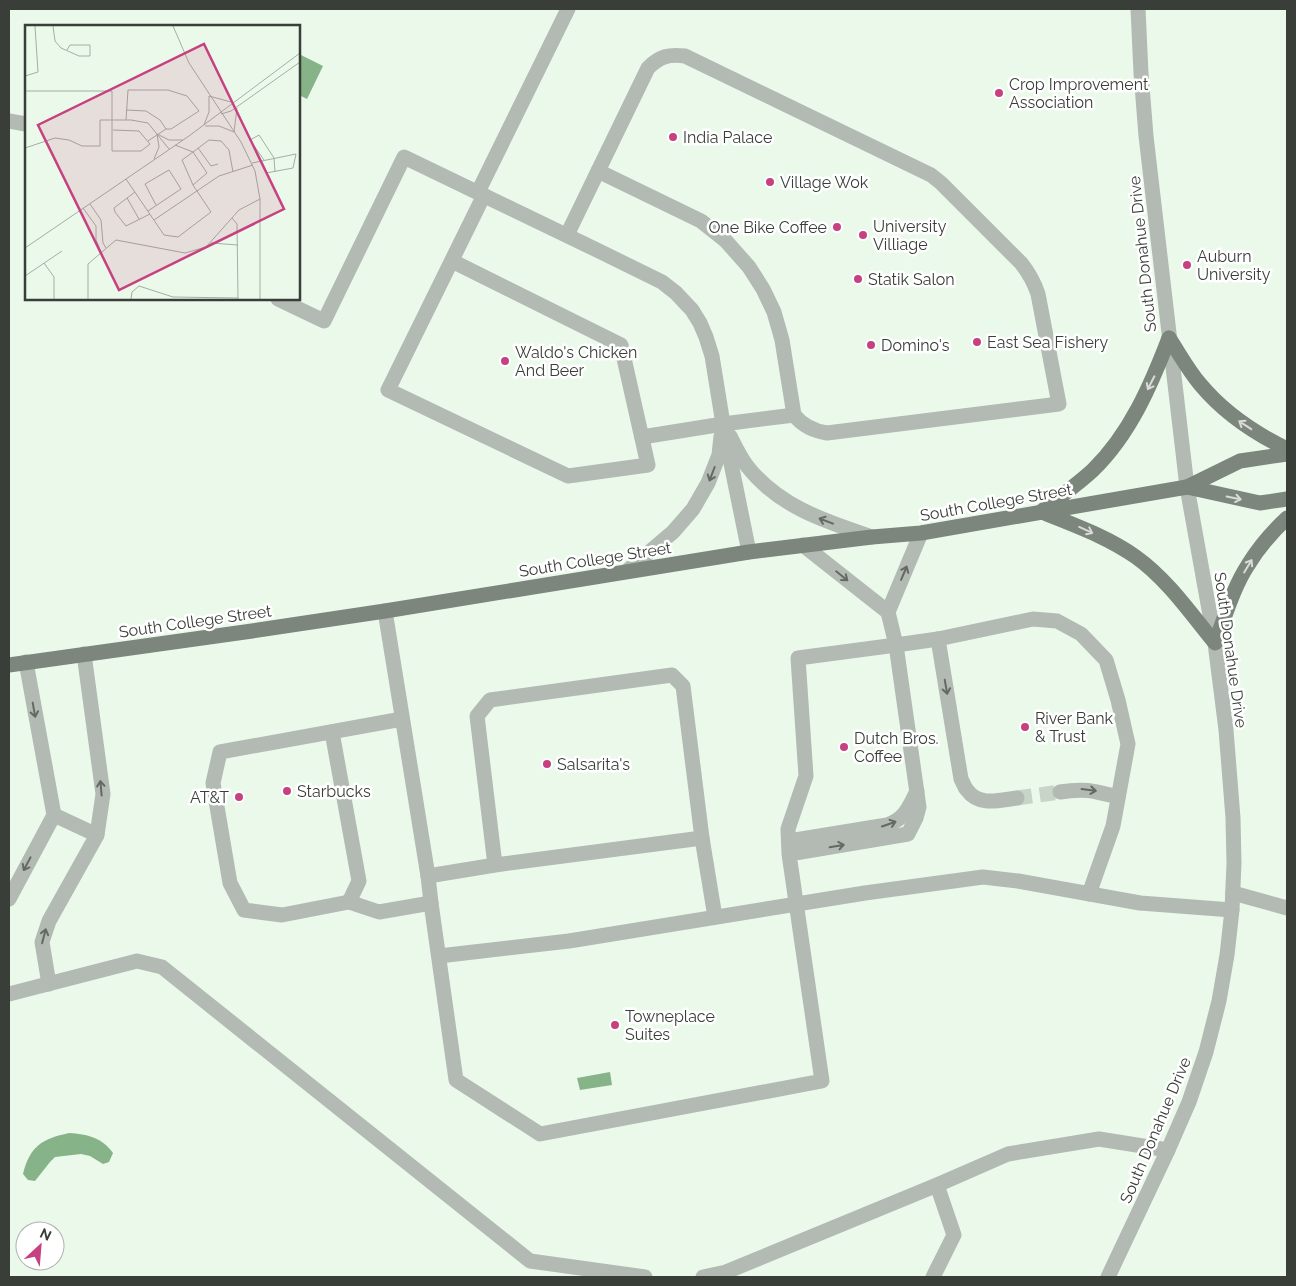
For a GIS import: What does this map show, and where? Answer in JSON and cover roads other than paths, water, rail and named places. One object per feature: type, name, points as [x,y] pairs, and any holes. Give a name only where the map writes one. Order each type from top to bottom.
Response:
[{"type":"main road","points":[[1169,338],[1199,384],[1221,406],[1240,423],[1287,449]]},
{"type":"main road","points":[[1041,512],[1093,470],[1118,440],[1154,377],[1169,338]]},
{"type":"main road","name":"South College Street","points":[[9,664],[385,611],[749,552],[921,533],[1187,487],[1240,461],[1287,454]]},
{"type":"main road","name":"South College Street","points":[[1187,487],[1260,503],[1287,499]]},
{"type":"main road","points":[[1041,512],[1109,540],[1137,558],[1160,578],[1215,643],[1236,587],[1247,566],[1266,539],[1287,518]]},
{"type":"street","points":[[452,261],[621,345],[648,465],[568,476],[388,390],[452,261],[481,194],[568,9]]},
{"type":"street","name":"South Donahue Drive","points":[[1108,1277],[1189,1102],[1206,1052],[1219,1001],[1227,955],[1232,910],[1234,864],[1233,818],[1226,730],[1215,643],[1187,487],[1146,136],[1138,9]]},
{"type":"street","points":[[567,235],[598,171],[648,68],[662,57],[673,54],[685,56],[931,175],[941,183],[1030,274],[1038,294],[1059,404],[827,433],[818,432],[807,427],[794,415],[782,340],[774,312],[763,289],[749,267],[725,240],[701,221],[598,171]]},
{"type":"street","points":[[9,121],[25,124]]},
{"type":"street","points":[[280,300],[324,321],[404,157],[662,282],[676,293],[692,310],[706,337],[712,356],[723,424],[749,552]]},
{"type":"street","points":[[642,437],[794,415]]},
{"type":"street","points":[[723,424],[746,465],[780,497],[798,509],[824,521],[872,537]]},
{"type":"street","points":[[627,571],[673,532],[692,509],[708,483],[719,455],[723,424]]},
{"type":"street","points":[[789,848],[908,834],[916,818],[919,807],[917,791],[896,645],[888,612],[921,533]]},
{"type":"street","points":[[804,545],[888,612]]},
{"type":"street","points":[[385,611],[428,876],[456,1080],[540,1134],[822,1081],[789,848],[788,829],[806,776],[798,658],[938,639],[1033,618],[1058,621],[1081,634],[1106,660],[1128,744],[1113,826],[1089,894]]},
{"type":"street","points":[[938,639],[961,779],[967,791],[986,802],[1017,798]]},
{"type":"street","points":[[49,984],[42,942],[49,921],[97,835],[102,794],[84,654]]},
{"type":"street","points":[[9,899],[54,815],[26,662]]},
{"type":"street","points":[[495,865],[478,716],[490,700],[672,675],[683,686],[702,838],[715,917]]},
{"type":"street","points":[[402,719],[220,752],[213,783],[230,883],[244,910],[282,914],[349,902],[379,912],[431,903]]},
{"type":"street","points":[[332,732],[359,881],[349,902]]},
{"type":"street","points":[[1060,792],[1078,789],[1092,790],[1118,797]]},
{"type":"street","points":[[54,815],[97,835]]},
{"type":"street","points":[[428,876],[495,865],[702,838]]},
{"type":"street","points":[[439,956],[569,940],[983,876],[1140,903],[1232,910]]},
{"type":"street","points":[[1233,893],[1287,908]]},
{"type":"street","points":[[9,994],[137,961],[162,967],[530,1260],[644,1277]]},
{"type":"street","points":[[704,1277],[728,1274],[1008,1154],[1099,1139],[1168,1150]]},
{"type":"street","points":[[933,1277],[954,1235],[938,1185]]},
{"type":"tunnel","points":[[1017,798],[1060,792]]},
{"type":"place","name":"Crop Improvement Association","points":[[999,93]]},
{"type":"place","name":"India Palace","points":[[673,137]]},
{"type":"place","name":"Village Wok","points":[[770,182]]},
{"type":"place","name":"One Bike Coffee","points":[[837,227]]},
{"type":"place","name":"University Villiage","points":[[863,235]]},
{"type":"place","name":"Auburn University","points":[[1187,265]]},
{"type":"place","name":"Statik Salon","points":[[858,279]]},
{"type":"place","name":"East Sea Fishery","points":[[977,342]]},
{"type":"place","name":"Domino's","points":[[871,345]]},
{"type":"place","name":"Waldo's Chicken And Beer","points":[[505,361]]},
{"type":"place","name":"River Bank & Trust","points":[[1025,727]]},
{"type":"place","name":"Dutch Bros. Coffee","points":[[844,747]]},
{"type":"place","name":"Salsarita's","points":[[547,764]]},
{"type":"place","name":"Starbucks","points":[[287,791]]},
{"type":"place","name":"AT&T","points":[[239,797]]},
{"type":"place","name":"Towneplace Suites","points":[[615,1025]]}]
